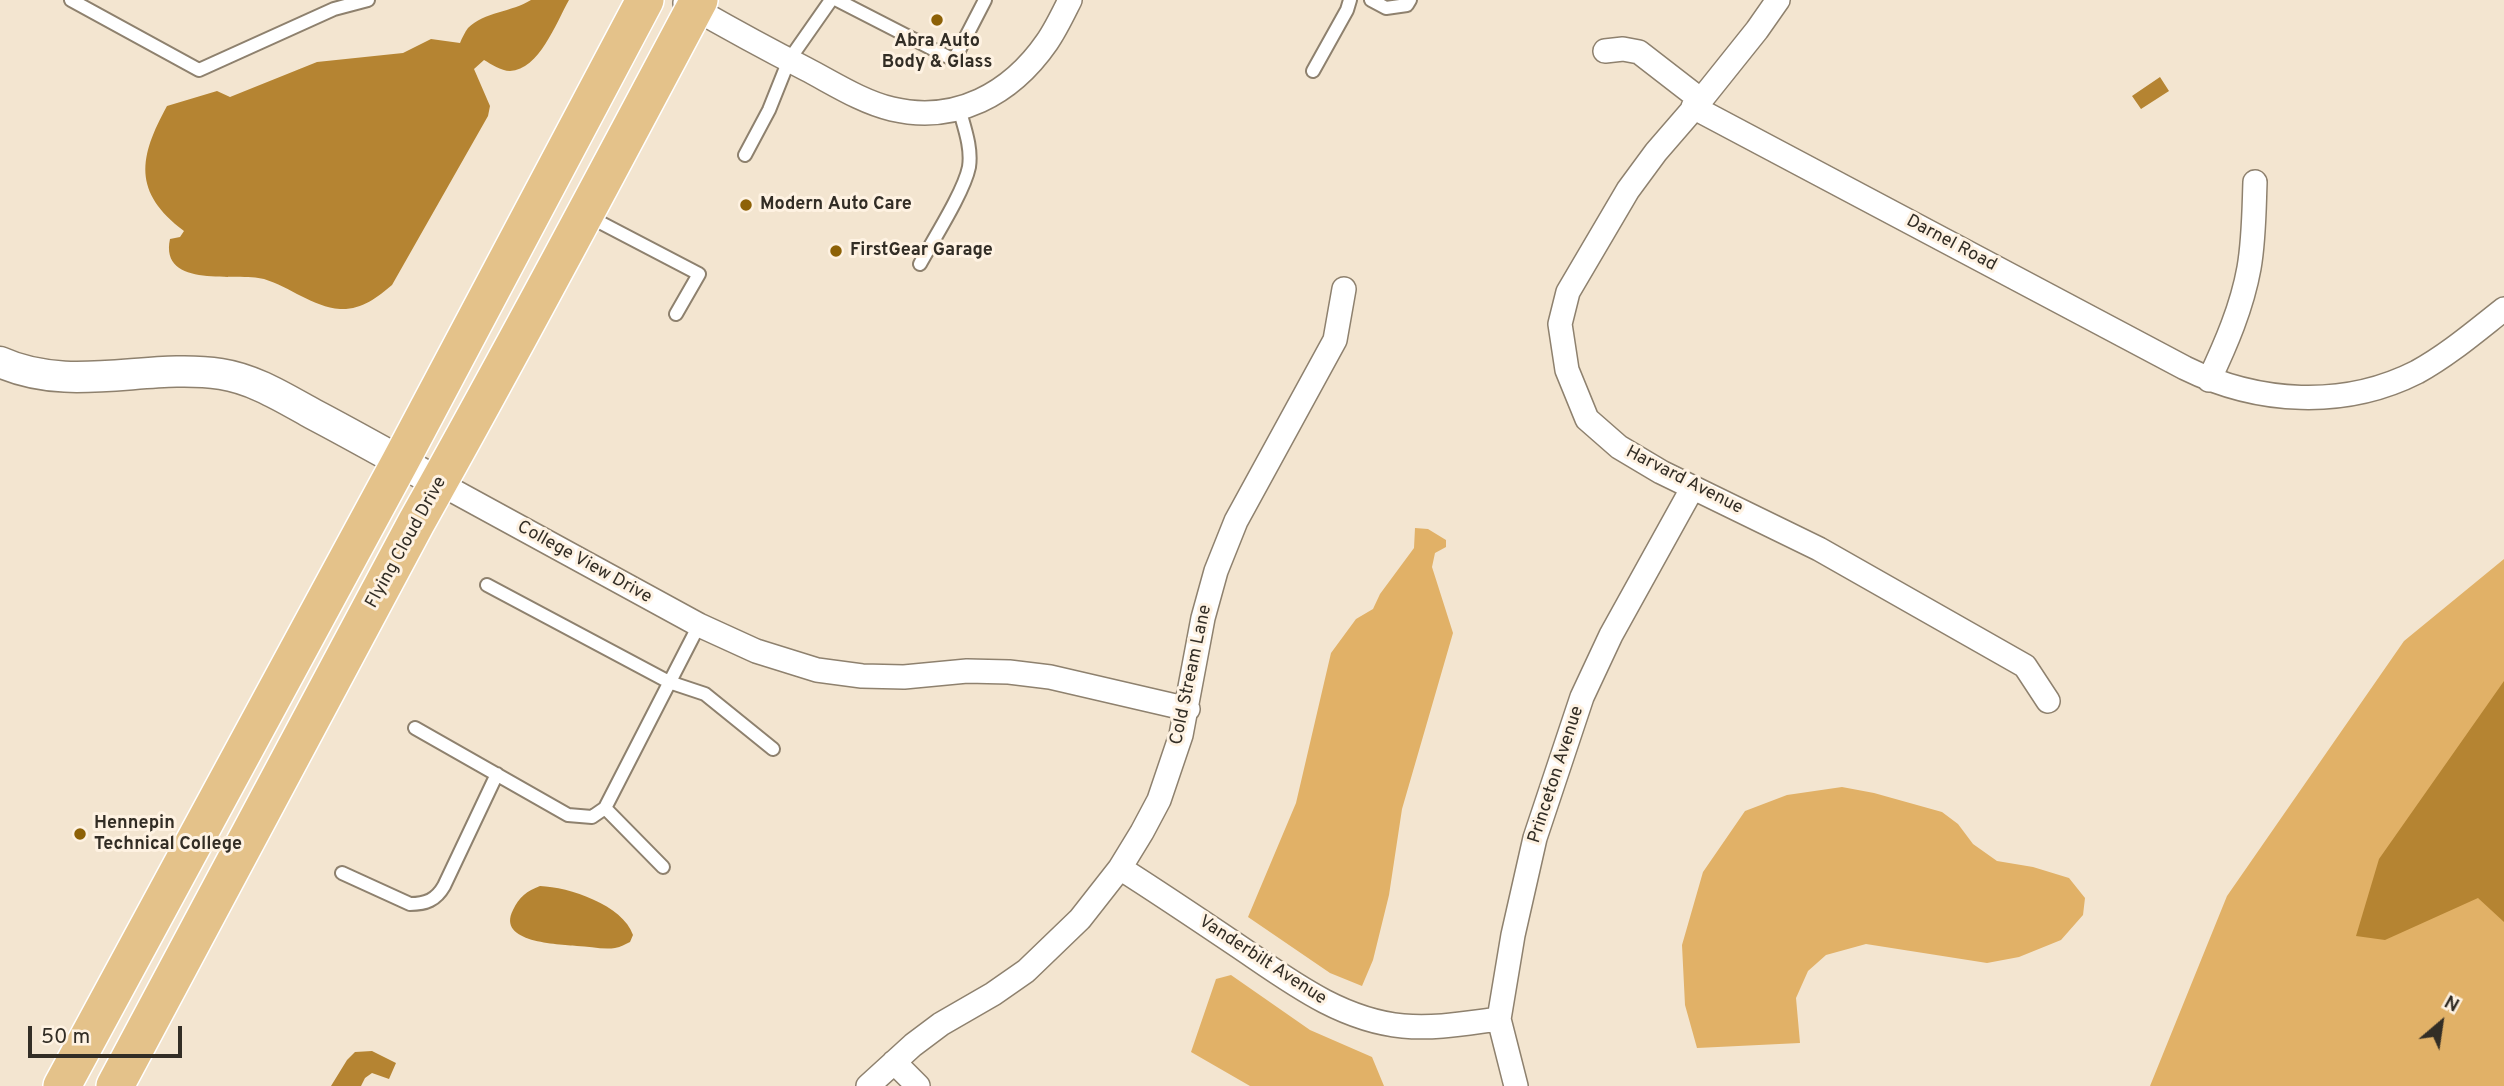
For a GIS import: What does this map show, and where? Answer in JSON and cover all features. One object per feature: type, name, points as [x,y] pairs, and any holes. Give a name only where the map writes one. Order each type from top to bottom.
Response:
[{"type":"main road","points":[[62,1086],[400,462],[645,0]]},
{"type":"main road","name":"Flying Cloud Drive","points":[[115,1086],[585,215],[691,3]]},
{"type":"street","points":[[691,3],[858,97],[892,109],[929,114],[959,108],[999,93],[1027,69],[1049,40],[1070,0]]},
{"type":"street","points":[[1697,104],[1778,0]]},
{"type":"street","name":"Darnel Road","points":[[1605,51],[1623,49],[1639,52],[1697,104],[2209,380],[2230,387],[2278,397],[2324,398],[2371,389],[2417,372],[2457,346],[2504,309]]},
{"type":"street","name":"Harvard Avenue","points":[[1697,104],[1628,190],[1568,292],[1560,324],[1567,370],[1587,419],[1619,447],[1661,472],[1819,549],[2025,666],[2048,701]]},
{"type":"street","points":[[2209,380],[2238,313],[2249,268],[2255,182]]},
{"type":"street","name":"Cold Stream Lane","points":[[868,1086],[941,1024],[1026,971],[1080,919],[1120,868],[1159,800],[1173,764],[1188,709],[1203,618],[1216,571],[1236,521],[1335,340],[1344,289]]},
{"type":"street","name":"College View Drive","points":[[0,362],[11,367],[68,378],[190,371],[224,374],[261,386],[699,625],[756,651],[817,670],[862,676],[904,677],[967,671],[1009,672],[1050,677],[1188,709]]},
{"type":"street","name":"Princeton Avenue","points":[[1516,1086],[1499,1019],[1513,935],[1535,838],[1582,697],[1611,635],[1693,487]]},
{"type":"street","name":"Vanderbilt Avenue","points":[[1120,868],[1303,990],[1335,1008],[1367,1019],[1402,1026],[1438,1027],[1499,1019]]},
{"type":"street","points":[[894,1062],[918,1086]]},
{"type":"lane","points":[[71,0],[199,70],[334,9],[368,0]]},
{"type":"lane","points":[[745,155],[769,110],[789,60],[831,0]]},
{"type":"lane","points":[[838,0],[954,60],[985,0]]},
{"type":"lane","points":[[1313,71],[1350,0]]},
{"type":"lane","points":[[1371,0],[1386,8],[1407,5],[1410,0]]},
{"type":"lane","points":[[920,264],[969,166],[969,145],[959,108]]},
{"type":"lane","points":[[585,215],[699,274],[677,314]]},
{"type":"lane","points":[[487,585],[669,682],[705,694],[773,749]]},
{"type":"lane","points":[[415,728],[568,815],[592,817],[606,808],[699,625]]},
{"type":"lane","points":[[342,873],[410,904],[431,901],[439,895],[444,886],[497,774]]},
{"type":"lane","points":[[606,808],[663,867]]},
{"type":"shaded area","points":[[531,0],[569,0],[546,44],[530,63],[510,71],[484,60],[474,69],[490,106],[488,116],[392,285],[380,294],[362,305],[340,309],[320,305],[264,279],[203,276],[176,266],[170,255],[170,239],[180,237],[184,231],[167,217],[155,202],[148,188],[146,173],[146,158],[151,142],[167,106],[217,91],[230,97],[317,62],[403,53],[431,39],[460,43],[468,28],[475,23]]},
{"type":"shaded area","points":[[2160,77],[2169,91],[2141,109],[2132,96]]},
{"type":"shaded area","points":[[1415,528],[1428,529],[1446,540],[1446,547],[1435,553],[1432,567],[1453,633],[1402,809],[1389,895],[1373,960],[1362,986],[1330,973],[1248,917],[1296,803],[1331,653],[1356,619],[1373,609],[1380,594],[1414,548]]},
{"type":"shaded area","points":[[2504,559],[2504,1086],[2150,1086],[2227,896],[2404,641]]},
{"type":"shaded area","points":[[2504,681],[2504,922],[2478,898],[2385,940],[2356,936],[2379,859]]},
{"type":"shaded area","points":[[1842,787],[1942,812],[1958,824],[1973,844],[1997,861],[2033,867],[2069,878],[2085,898],[2083,915],[2061,940],[2019,957],[1987,963],[1866,944],[1826,955],[1808,971],[1796,998],[1800,1043],[1697,1048],[1685,1005],[1682,945],[1703,872],[1745,811],[1787,795]]},
{"type":"shaded area","points":[[540,886],[580,894],[607,907],[627,924],[633,935],[630,942],[617,948],[601,948],[544,942],[521,935],[513,929],[510,921],[513,910],[524,895]]},
{"type":"shaded area","points":[[1231,975],[1310,1030],[1372,1057],[1384,1086],[1250,1086],[1191,1052],[1216,979]]},
{"type":"shaded area","points":[[372,1051],[396,1063],[389,1079],[372,1073],[365,1078],[361,1086],[331,1086],[355,1052]]},
{"type":"place","name":"Abra Auto Body & Glass","points":[[937,20]]},
{"type":"place","name":"Modern Auto Care","points":[[746,205]]},
{"type":"place","name":"FirstGear Garage","points":[[836,251]]},
{"type":"place","name":"Hennepin Technical College","points":[[80,834]]}]
